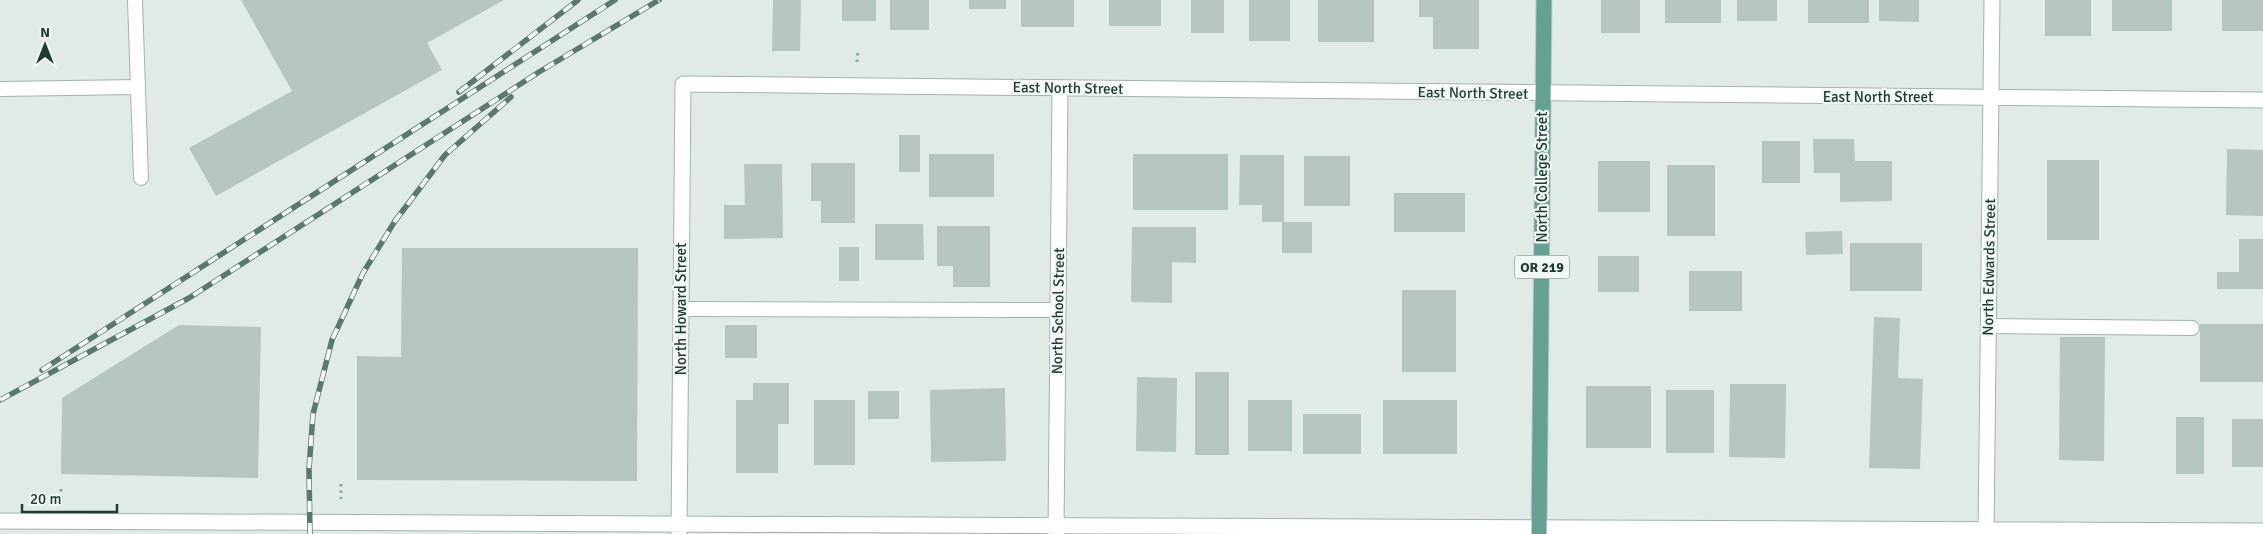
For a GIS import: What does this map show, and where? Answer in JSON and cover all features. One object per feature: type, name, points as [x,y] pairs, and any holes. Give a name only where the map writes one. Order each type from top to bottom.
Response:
[{"type":"main road","name":"North College Street","points":[[1539,531],[1544,0]]},
{"type":"street","name":"North Edwards Street","points":[[1986,532],[1992,0]]},
{"type":"street","name":"East North Street","points":[[683,84],[2263,100]]},
{"type":"street","name":"North Howard Street","points":[[679,529],[683,84]]},
{"type":"street","name":"North School Street","points":[[1056,530],[1060,88]]},
{"type":"street","points":[[0,521],[302,528],[1986,532],[2263,530]]},
{"type":"lane","points":[[135,0],[141,178]]},
{"type":"lane","points":[[0,89],[138,87]]},
{"type":"lane","points":[[681,309],[1058,310]]},
{"type":"lane","points":[[1988,326],[2192,328]]},
{"type":"building","points":[[241,0],[504,0],[427,43],[442,70],[216,196],[189,148],[292,91]]},
{"type":"building","points":[[773,0],[801,0],[800,51],[772,51]]},
{"type":"building","points":[[842,0],[876,0],[876,21],[842,21]]},
{"type":"building","points":[[890,0],[929,0],[929,30],[890,30]]},
{"type":"building","points":[[969,0],[1006,0],[1006,9],[969,9]]},
{"type":"building","points":[[1021,0],[1074,0],[1074,27],[1021,27]]},
{"type":"building","points":[[1109,0],[1161,0],[1161,26],[1109,26]]},
{"type":"building","points":[[1191,0],[1224,0],[1224,33],[1191,33]]},
{"type":"building","points":[[1249,0],[1290,0],[1290,41],[1249,41]]},
{"type":"building","points":[[1318,0],[1374,0],[1374,42],[1318,42]]},
{"type":"building","points":[[1419,0],[1479,0],[1479,49],[1433,49],[1433,17],[1419,17]]},
{"type":"building","points":[[1601,0],[1640,0],[1640,33],[1601,33]]},
{"type":"building","points":[[1665,0],[1721,0],[1721,23],[1665,23]]},
{"type":"building","points":[[1737,0],[1777,0],[1777,21],[1737,21]]},
{"type":"building","points":[[1808,0],[1869,0],[1869,23],[1808,23]]},
{"type":"building","points":[[1879,0],[1919,0],[1919,22],[1879,21]]},
{"type":"building","points":[[2045,0],[2091,0],[2091,36],[2045,36]]},
{"type":"building","points":[[2112,0],[2172,0],[2172,31],[2112,31]]},
{"type":"building","points":[[2222,0],[2263,0],[2263,31],[2222,31]]},
{"type":"building","points":[[899,135],[920,135],[920,172],[899,172]]},
{"type":"building","points":[[1813,139],[1854,139],[1855,161],[1892,161],[1892,201],[1840,202],[1840,173],[1814,173]]},
{"type":"building","points":[[1762,141],[1800,141],[1800,183],[1762,183]]},
{"type":"building","points":[[2227,149],[2263,150],[2263,216],[2226,215]]},
{"type":"building","points":[[929,154],[994,154],[994,197],[929,197]]},
{"type":"building","points":[[1133,154],[1228,154],[1228,210],[1133,210]]},
{"type":"building","points":[[1240,155],[1284,155],[1284,222],[1312,222],[1312,253],[1282,253],[1282,222],[1262,222],[1262,205],[1239,205]]},
{"type":"building","points":[[1304,156],[1350,156],[1350,206],[1304,206]]},
{"type":"building","points":[[2047,160],[2099,160],[2099,240],[2047,240]]},
{"type":"building","points":[[1598,161],[1650,161],[1650,212],[1598,212]]},
{"type":"building","points":[[811,163],[855,163],[855,223],[821,223],[821,201],[811,201]]},
{"type":"building","points":[[744,164],[782,164],[783,238],[724,239],[724,205],[745,205]]},
{"type":"building","points":[[1667,165],[1715,165],[1715,236],[1667,236]]},
{"type":"building","points":[[1394,193],[1465,193],[1465,232],[1394,232]]},
{"type":"building","points":[[875,224],[923,224],[924,260],[875,260]]},
{"type":"building","points":[[937,226],[990,226],[990,287],[953,287],[953,266],[937,266]]},
{"type":"building","points":[[1132,227],[1196,227],[1196,263],[1172,262],[1172,303],[1131,302]]},
{"type":"building","points":[[1842,231],[1843,254],[1806,255],[1805,232]]},
{"type":"building","points":[[2239,239],[2263,239],[2263,289],[2217,289],[2217,272],[2239,272]]},
{"type":"building","points":[[1850,243],[1922,243],[1922,291],[1850,291]]},
{"type":"building","points":[[839,247],[859,247],[859,281],[839,281]]},
{"type":"building","points":[[402,248],[638,248],[637,481],[357,480],[357,356],[401,357]]},
{"type":"building","points":[[1598,256],[1639,256],[1639,292],[1598,292]]},
{"type":"building","points":[[1689,271],[1742,271],[1742,311],[1689,311]]},
{"type":"building","points":[[1402,290],[1456,290],[1456,372],[1402,372]]},
{"type":"building","points":[[1874,317],[1900,318],[1898,378],[1923,379],[1920,469],[1869,468]]},
{"type":"building","points":[[2200,324],[2263,324],[2263,382],[2200,382]]},
{"type":"building","points":[[179,325],[261,327],[258,478],[61,474],[62,398]]},
{"type":"building","points":[[725,325],[757,325],[757,358],[725,358]]},
{"type":"building","points":[[2060,337],[2105,337],[2104,461],[2059,460]]},
{"type":"building","points":[[1195,372],[1229,372],[1229,455],[1195,455]]},
{"type":"building","points":[[1137,377],[1177,378],[1176,452],[1136,451]]},
{"type":"building","points":[[753,383],[789,383],[789,424],[778,424],[778,473],[736,473],[736,400],[753,400]]},
{"type":"building","points":[[1730,384],[1786,384],[1785,458],[1729,457]]},
{"type":"building","points":[[1586,386],[1651,386],[1651,448],[1586,448]]},
{"type":"building","points":[[1005,388],[1006,461],[931,462],[930,390]]},
{"type":"building","points":[[1666,390],[1714,390],[1714,453],[1666,453]]},
{"type":"building","points":[[868,391],[899,391],[899,419],[868,419]]},
{"type":"building","points":[[814,400],[855,400],[855,465],[814,465]]},
{"type":"building","points":[[1248,400],[1292,400],[1292,451],[1248,451]]},
{"type":"building","points":[[1383,400],[1457,400],[1457,454],[1383,454]]},
{"type":"building","points":[[1303,414],[1361,414],[1361,454],[1303,454]]},
{"type":"building","points":[[2176,417],[2204,417],[2204,474],[2176,474]]},
{"type":"building","points":[[2232,419],[2263,419],[2263,467],[2232,467]]},
{"type":"railway","points":[[459,92],[578,0]]},
{"type":"railway","points":[[42,370],[615,0]]},
{"type":"railway","points":[[0,400],[189,298],[539,72],[659,0]]},
{"type":"railway","points":[[310,534],[309,469],[313,414],[332,340],[363,273],[395,221],[445,155],[511,97]]}]
